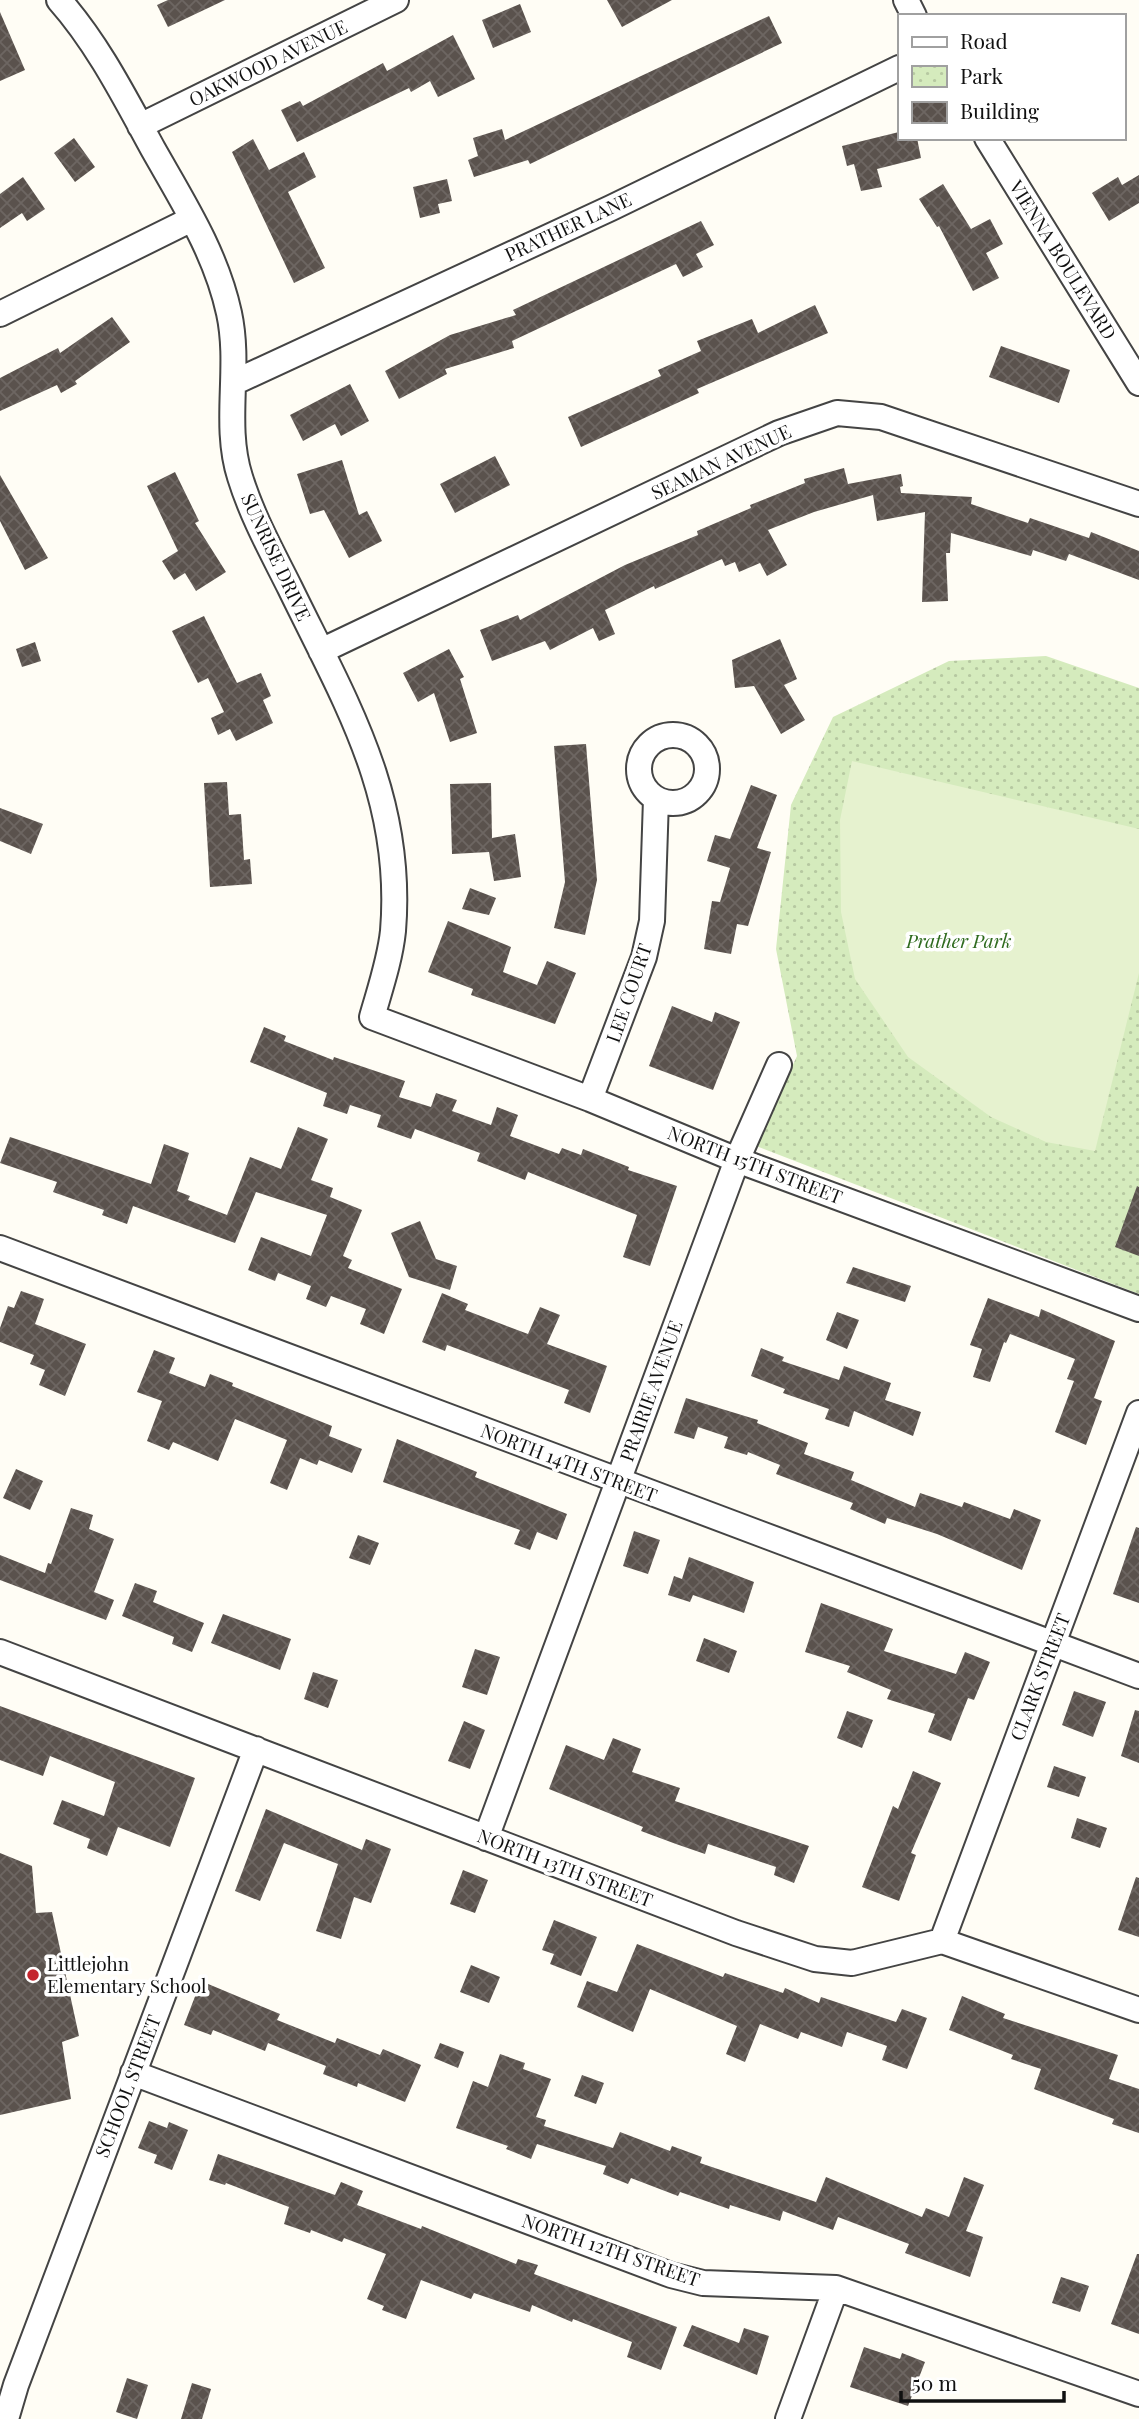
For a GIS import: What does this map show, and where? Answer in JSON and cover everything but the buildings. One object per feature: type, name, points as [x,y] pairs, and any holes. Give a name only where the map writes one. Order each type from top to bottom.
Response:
[{"type":"street","name":"SUNRISE DRIVE","points":[[59,0],[91,41],[218,270],[229,314],[235,382],[231,426],[239,475],[252,510],[373,764],[383,795],[392,847],[393,932],[372,1017]]},
{"type":"street","name":"OAKWOOD AVENUE","points":[[140,126],[396,0]]},
{"type":"street","name":"PRATHER LANE","points":[[235,382],[611,208],[898,68]]},
{"type":"street","name":"VIENNA BOULEVARD","points":[[989,140],[1139,383]]},
{"type":"street","points":[[0,314],[192,219]]},
{"type":"street","name":"SEAMAN AVENUE","points":[[321,651],[779,433],[837,413],[881,417],[1139,504]]},
{"type":"street","name":"LEE COURT","points":[[590,1099],[644,957],[652,921],[656,799]]},
{"type":"street","name":"NORTH 15TH STREET","points":[[372,1017],[590,1099],[737,1160],[1139,1309]]},
{"type":"street","name":"PRAIRIE AVENUE","points":[[486,1838],[737,1160],[779,1065]]},
{"type":"street","name":"NORTH 14TH STREET","points":[[0,1248],[1139,1676]]},
{"type":"street","name":"CLARK STREET","points":[[942,1941],[1139,1413]]},
{"type":"street","name":"NORTH 13TH STREET","points":[[0,1652],[736,1933],[815,1959],[852,1963],[942,1941]]},
{"type":"street","name":"SCHOOL STREET","points":[[6,2419],[16,2385],[132,2073],[256,1749]]},
{"type":"street","points":[[942,1941],[1139,2010]]},
{"type":"street","name":"NORTH 12TH STREET","points":[[132,2073],[671,2275],[703,2283],[836,2288],[1139,2394]]},
{"type":"street","points":[[788,2419],[836,2288]]},
{"type":"green space","name":"Prather Park","points":[[1046,656],[1139,688],[1139,1294],[756,1146],[797,1056],[776,949],[791,805],[833,717],[949,661]]},
{"type":"green space","points":[[852,761],[1139,829],[1139,973],[1095,1151],[1046,1142],[991,1117],[908,1057],[855,979],[841,912],[840,820]]},
{"type":"place","name":"Littlejohn Elementary School","points":[[33,1975]]}]
